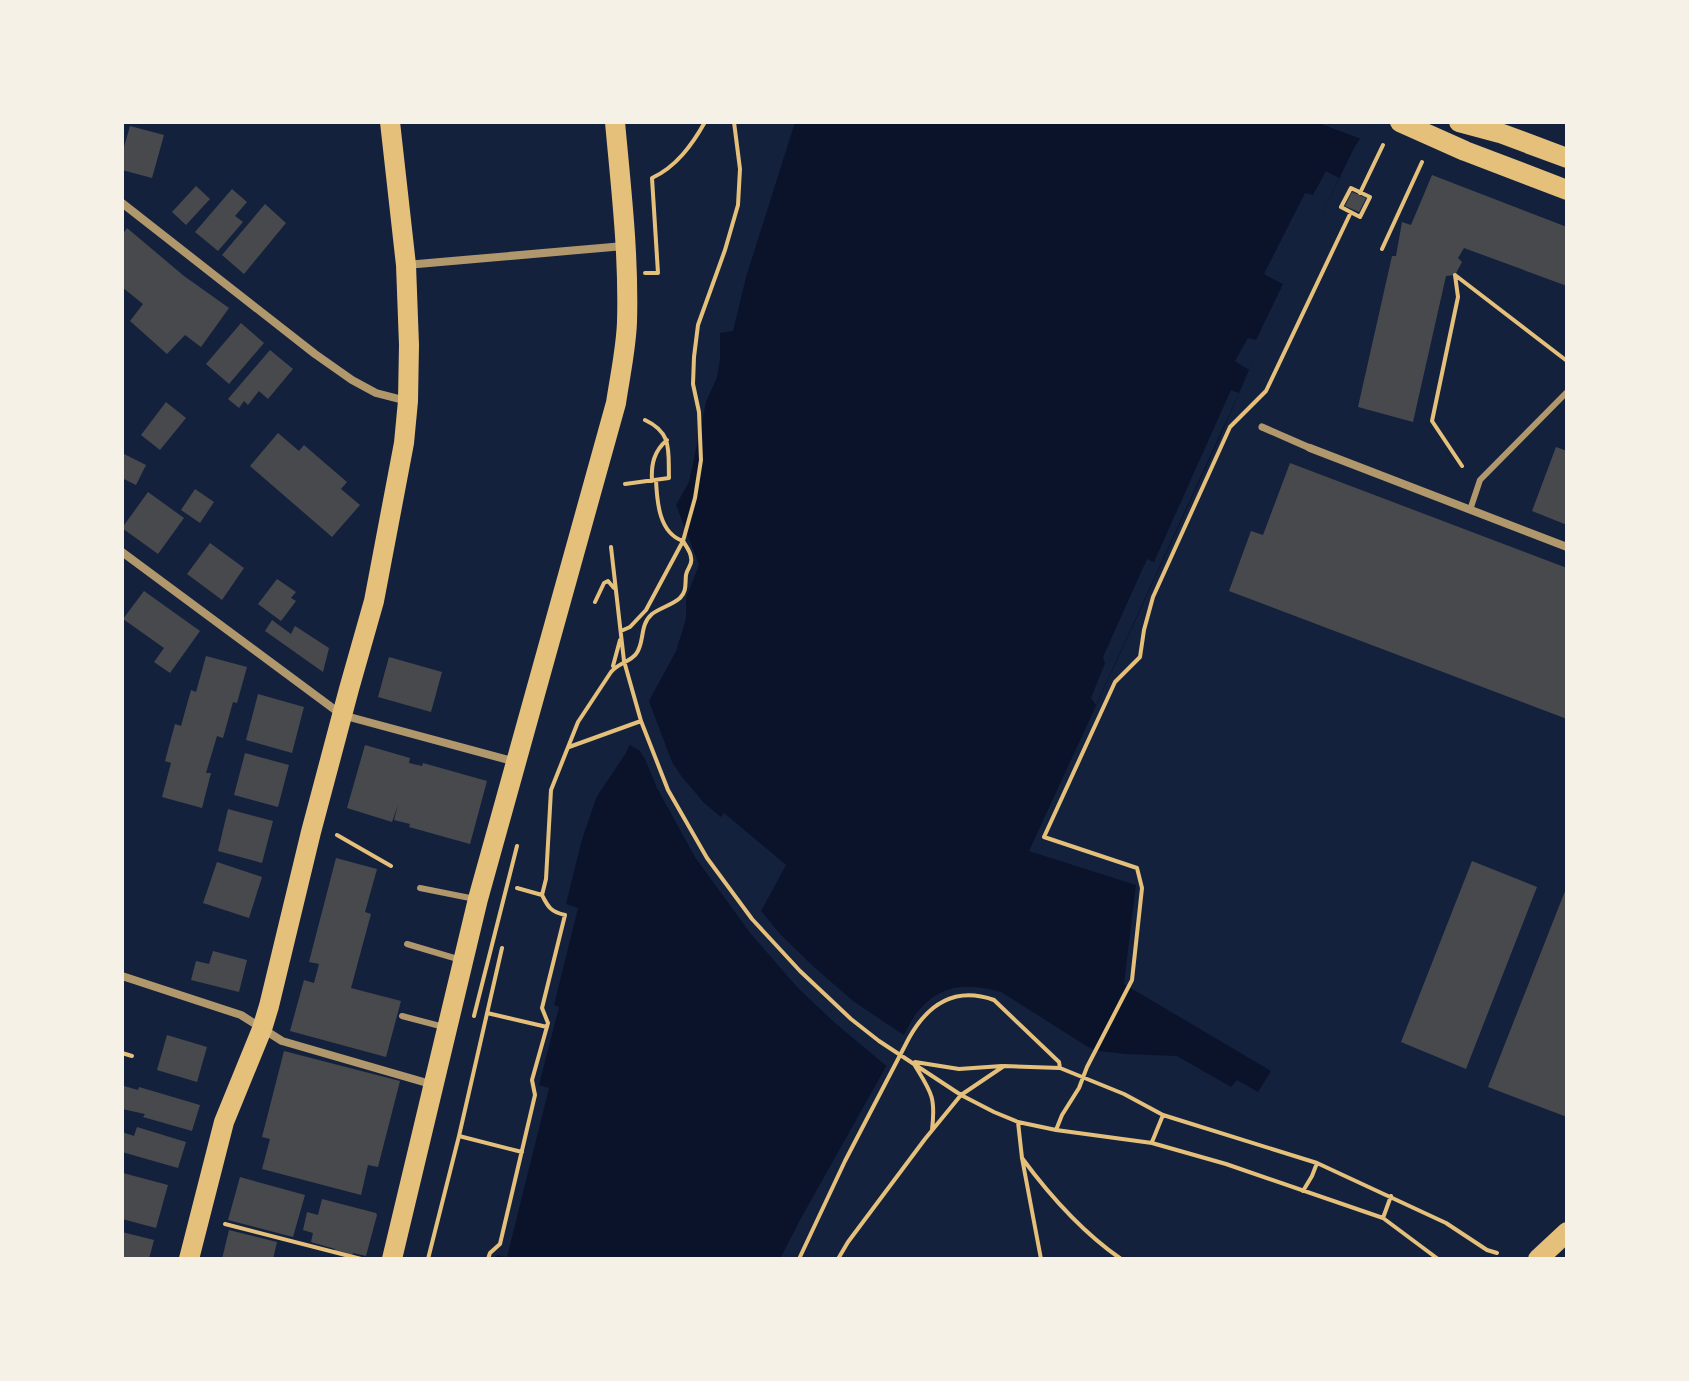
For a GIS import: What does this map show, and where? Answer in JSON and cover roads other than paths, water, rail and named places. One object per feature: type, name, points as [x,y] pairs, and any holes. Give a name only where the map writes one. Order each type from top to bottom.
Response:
[{"type":"main road","points":[[189,1259],[224,1122],[262,1029],[374,601],[404,443],[409,345],[406,265],[390,122]]},
{"type":"main road","points":[[392,1259],[478,899],[616,403],[627,325],[625,246],[615,122]]},
{"type":"main road","points":[[1400,122],[1567,190]]},
{"type":"main road","points":[[1459,122],[1500,133],[1567,158]]},
{"type":"main road","points":[[1538,1259],[1567,1232]]},
{"type":"street","points":[[122,203],[352,380],[376,393],[408,401]]},
{"type":"street","points":[[406,265],[625,246]]},
{"type":"street","points":[[1262,427],[1567,547]]},
{"type":"street","points":[[122,552],[342,715],[516,762]]},
{"type":"street","points":[[122,976],[241,1015],[282,1041],[435,1085]]},
{"type":"lane","points":[[1470,510],[1480,480],[1567,392]]},
{"type":"lane","points":[[420,888],[478,899]]},
{"type":"lane","points":[[407,944],[465,960]]},
{"type":"lane","points":[[402,1016],[448,1028]]},
{"type":"water","points":[[795,122],[1371,122],[1354,148],[1273,315],[1029,851],[1136,885],[1124,984],[1271,1071],[1258,1092],[1237,1080],[1231,1087],[1177,1056],[1125,1054],[1088,1047],[1001,992],[975,987],[953,988],[933,997],[915,1015],[780,1259],[496,1259],[497,1255],[507,1257],[549,1088],[539,1085],[559,1007],[554,1005],[578,908],[566,904],[582,839],[597,796],[626,753],[676,651],[686,619],[686,598],[699,565],[676,505],[689,482],[706,402],[717,377],[720,333],[733,331],[746,277]]}]
